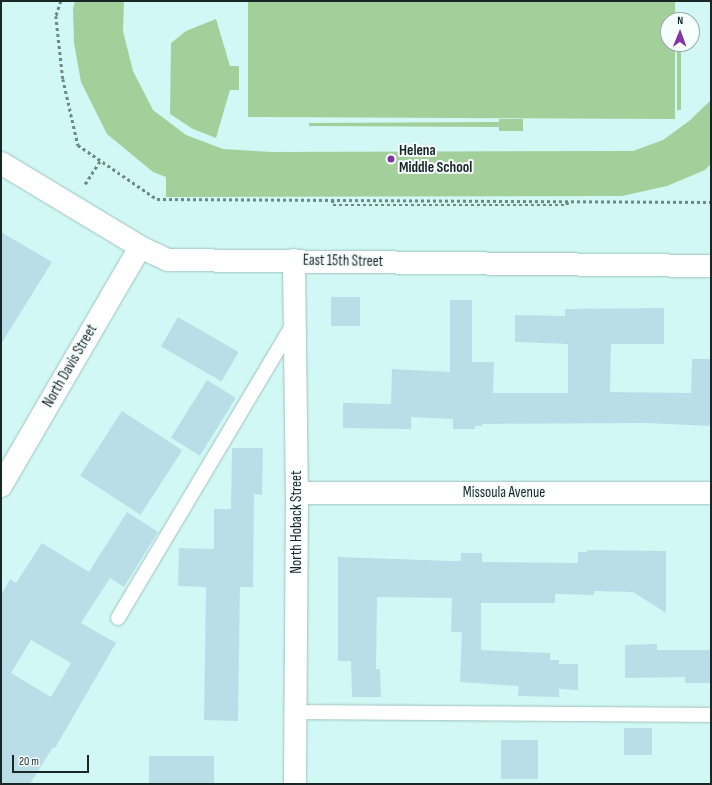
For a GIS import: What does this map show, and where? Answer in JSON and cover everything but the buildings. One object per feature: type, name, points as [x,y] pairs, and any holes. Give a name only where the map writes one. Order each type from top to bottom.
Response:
[{"type":"street","name":"East 15th Street","points":[[1,163],[140,247],[168,260],[294,260],[711,266]]},
{"type":"street","name":"North Davis Street","points":[[1,486],[140,247]]},
{"type":"street","name":"North Hoback Street","points":[[294,260],[297,493],[296,784]]},
{"type":"street","name":"Missoula Avenue","points":[[297,493],[711,493]]},
{"type":"lane","points":[[118,618],[295,320]]},
{"type":"lane","points":[[296,712],[711,715]]},
{"type":"path","points":[[61,1],[56,16],[62,79],[78,145],[157,199],[711,202]]},
{"type":"path","points":[[85,184],[100,160]]},
{"type":"path","points":[[333,200],[333,205],[567,205],[567,201]]},
{"type":"green space","points":[[75,1],[124,1],[123,31],[133,71],[153,110],[186,135],[223,149],[272,152],[633,151],[663,140],[689,121],[711,100],[711,164],[705,170],[667,186],[622,196],[166,197],[166,177],[153,172],[107,134],[81,82],[74,43],[73,9]]},
{"type":"green space","points":[[248,1],[675,1],[675,12],[660,12],[660,52],[675,52],[675,119],[248,117]]},
{"type":"green space","points":[[216,19],[230,66],[239,66],[239,90],[230,90],[216,138],[193,129],[170,114],[171,43],[186,31]]},
{"type":"green space","points":[[677,52],[681,52],[681,110],[677,110]]},
{"type":"green space","points":[[499,119],[523,119],[523,131],[499,131],[499,127],[309,126],[309,123],[499,122]]},
{"type":"place","name":"Helena Middle School","points":[[391,159]]}]
